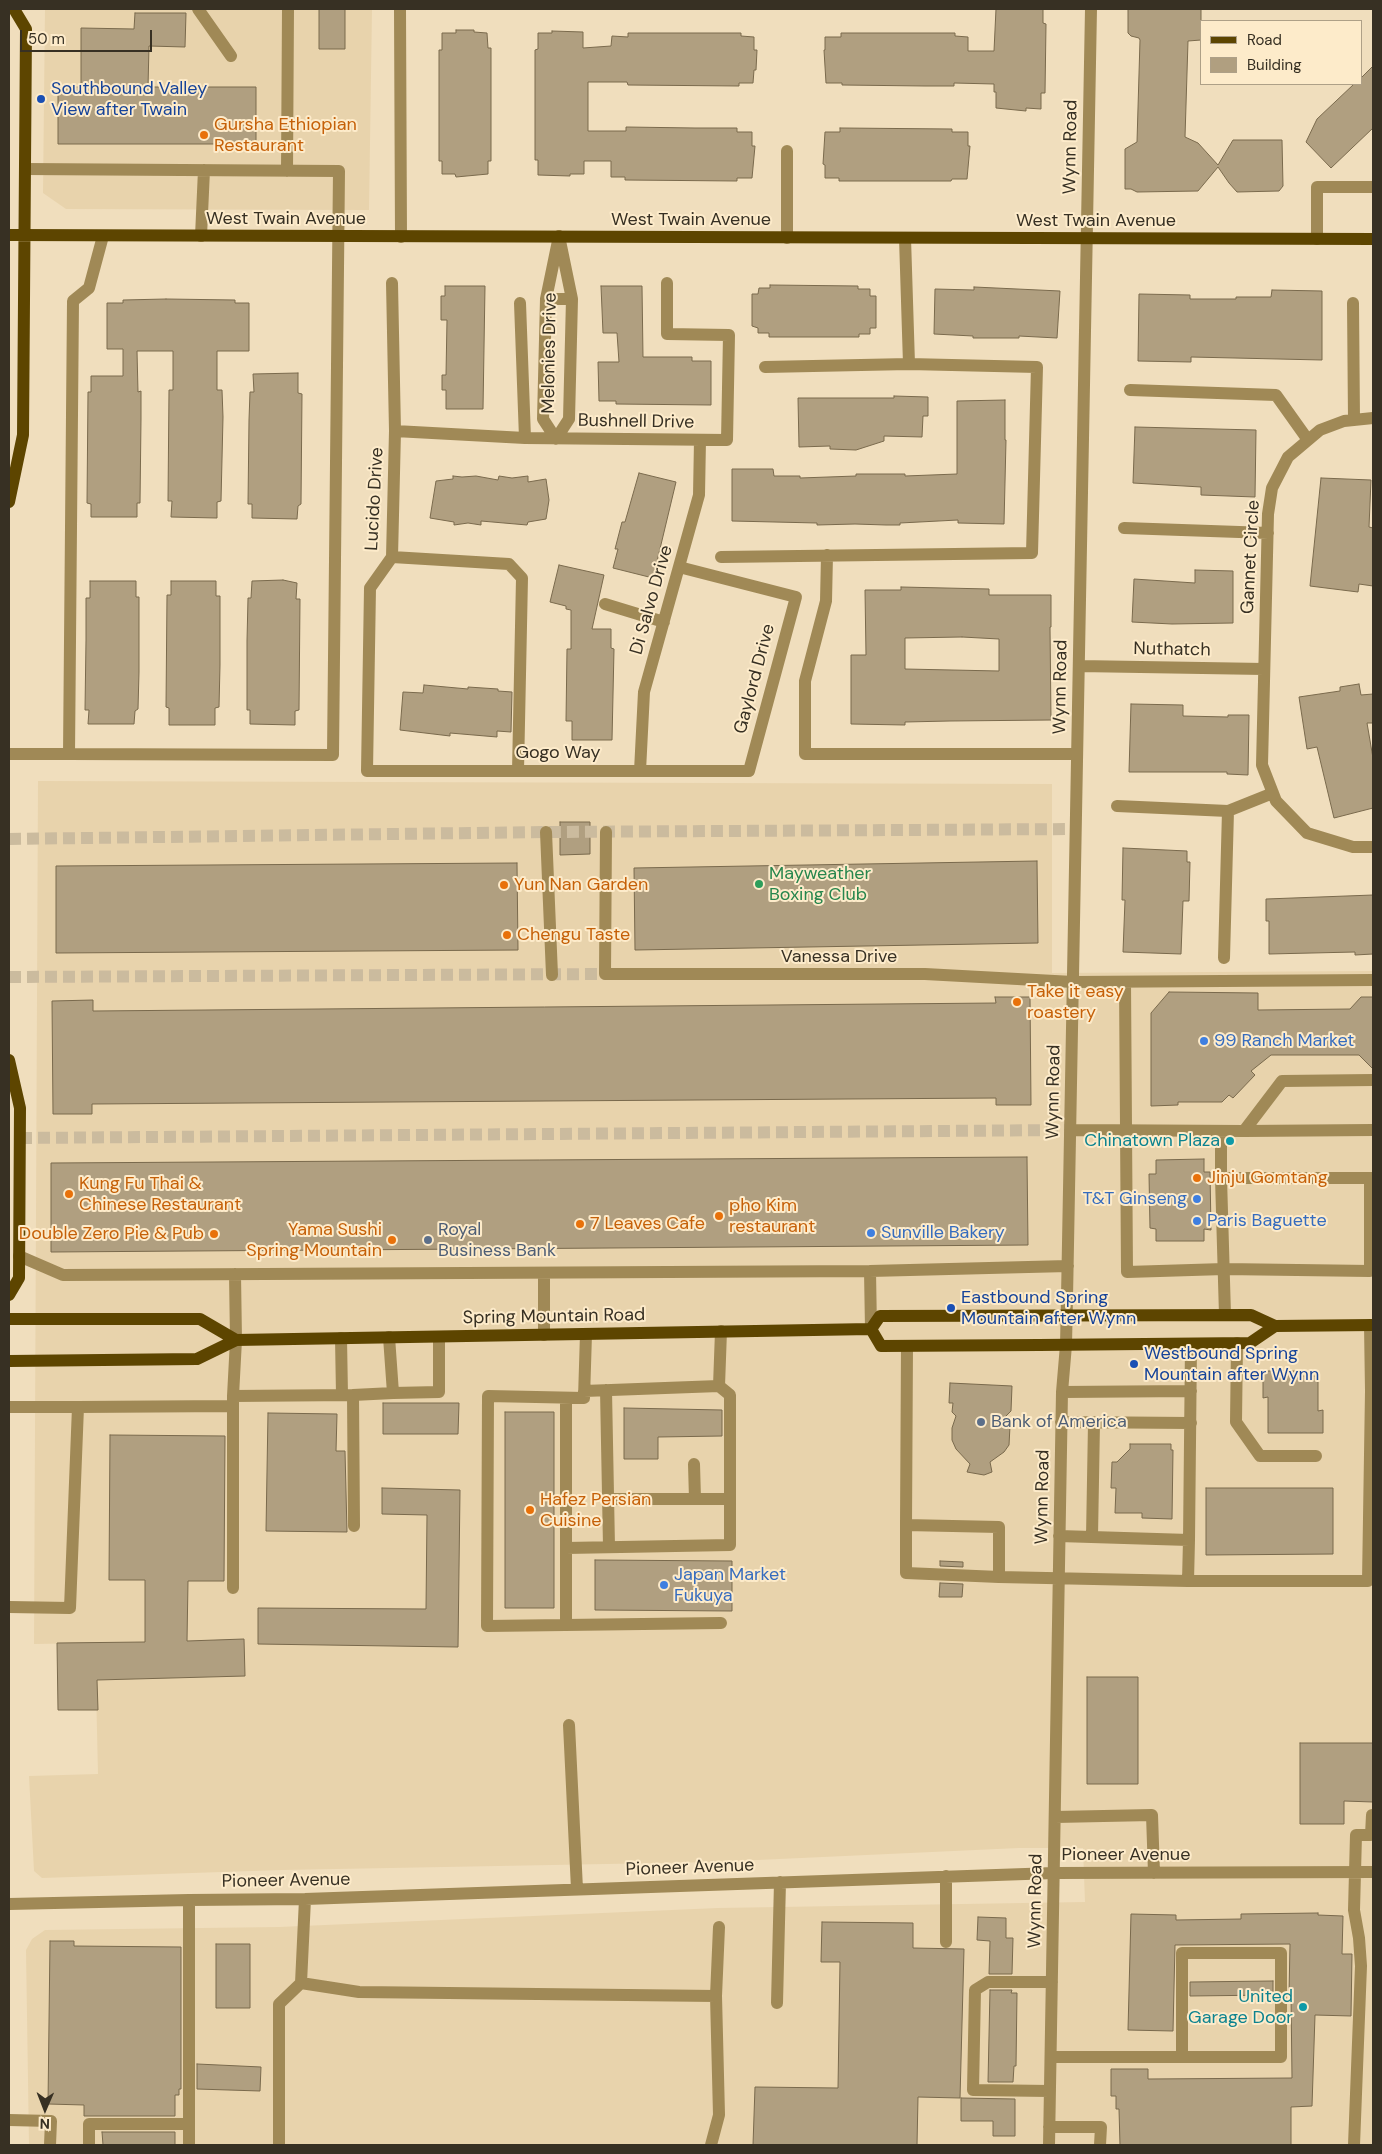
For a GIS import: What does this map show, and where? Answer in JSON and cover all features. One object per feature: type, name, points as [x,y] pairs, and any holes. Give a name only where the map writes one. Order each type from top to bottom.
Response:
[{"type":"main road","points":[[9,502],[24,435],[26,29],[14,9]]},
{"type":"main road","name":"West Twain Avenue","points":[[9,235],[1373,239]]},
{"type":"main road","points":[[9,1060],[20,1108],[19,1278],[9,1295]]},
{"type":"main road","points":[[1275,1326],[1250,1343],[1066,1345],[881,1346],[871,1329],[880,1316],[1252,1315],[1275,1326],[1371,1326]]},
{"type":"main road","points":[[9,1319],[200,1319],[236,1340]]},
{"type":"main road","name":"Spring Mountain Road","points":[[9,1361],[197,1359],[236,1340],[871,1329]]},
{"type":"street","points":[[198,9],[231,56]]},
{"type":"street","points":[[287,171],[288,9]]},
{"type":"street","points":[[400,9],[401,237]]},
{"type":"street","name":"Wynn Road","points":[[1049,2145],[1062,1392],[1067,1316],[1091,9]]},
{"type":"street","points":[[787,151],[787,238]]},
{"type":"street","points":[[9,754],[333,755],[339,171],[25,169]]},
{"type":"street","points":[[202,236],[204,170]]},
{"type":"street","points":[[1317,239],[1317,187],[1373,187]]},
{"type":"street","points":[[69,754],[73,301],[89,288],[102,236]]},
{"type":"street","name":"Melonies Drive","points":[[559,236],[572,299],[569,419],[556,438],[543,419],[546,299],[559,236]]},
{"type":"street","points":[[905,238],[909,364]]},
{"type":"street","name":"Lucido Drive","points":[[367,771],[370,588],[392,557],[395,431],[392,283]]},
{"type":"street","name":"Bushnell Drive","points":[[395,431],[525,438],[727,440],[729,335],[667,334],[667,283]]},
{"type":"street","points":[[546,299],[572,299]]},
{"type":"street","points":[[520,303],[525,438]]},
{"type":"street","points":[[1353,303],[1354,420]]},
{"type":"street","points":[[720,557],[1032,553],[1037,367],[909,364],[765,367]]},
{"type":"street","points":[[1130,390],[1276,395],[1308,440]]},
{"type":"street","name":"Gannet Circle","points":[[1373,418],[1344,421],[1320,430],[1288,458],[1272,488],[1268,533],[1262,765],[1276,802],[1307,833],[1353,847],[1373,847]]},
{"type":"street","name":"Di Salvo Drive","points":[[640,771],[644,692],[699,495],[700,440]]},
{"type":"street","points":[[1124,528],[1268,533]]},
{"type":"street","points":[[827,555],[826,600],[805,681],[805,754],[1077,754]]},
{"type":"street","points":[[392,557],[509,564],[522,578],[518,771]]},
{"type":"street","name":"Gaylord Drive","points":[[679,567],[796,597],[748,770]]},
{"type":"street","points":[[604,604],[664,622]]},
{"type":"street","name":"Nuthatch","points":[[1079,666],[1264,669]]},
{"type":"street","name":"Gogo Way","points":[[367,771],[748,770]]},
{"type":"street","points":[[1117,806],[1228,811],[1273,794]]},
{"type":"street","points":[[1224,958],[1228,811]]},
{"type":"street","points":[[546,832],[552,975]]},
{"type":"street","name":"Vanessa Drive","points":[[606,832],[605,974],[926,974],[1073,982],[1373,980]]},
{"type":"street","points":[[1125,982],[1127,1272],[1224,1269],[1370,1271],[1372,1178],[1222,1178]]},
{"type":"street","points":[[1244,1131],[1282,1080],[1373,1080]]},
{"type":"street","points":[[1070,1130],[1221,1132],[1373,1130]]},
{"type":"street","points":[[1221,1132],[1225,1315]]},
{"type":"street","points":[[19,1256],[63,1275],[870,1272],[1068,1266]]},
{"type":"street","points":[[870,1272],[871,1329]]},
{"type":"street","points":[[544,1273],[544,1335]]},
{"type":"street","points":[[233,1588],[235,1274]]},
{"type":"street","points":[[907,1346],[906,1572],[999,1577],[1188,1581],[1368,1581],[1372,1391],[1371,1326]]},
{"type":"street","points":[[719,1386],[721,1332]]},
{"type":"street","points":[[586,1334],[584,1398],[488,1396],[487,1626],[720,1623]]},
{"type":"street","points":[[9,1407],[78,1407],[439,1392],[439,1336]]},
{"type":"street","points":[[341,1338],[348,1395],[354,1526]]},
{"type":"street","points":[[390,1338],[393,1393]]},
{"type":"street","points":[[1237,1343],[1236,1422],[1260,1456],[1316,1456]]},
{"type":"street","points":[[1188,1581],[1191,1344]]},
{"type":"street","points":[[566,1548],[730,1545],[730,1395],[719,1386],[584,1391]]},
{"type":"street","points":[[606,1390],[609,1547]]},
{"type":"street","points":[[1062,1392],[1190,1391]]},
{"type":"street","points":[[566,1398],[566,1625]]},
{"type":"street","points":[[9,1607],[70,1608],[78,1407]]},
{"type":"street","points":[[1062,1422],[1191,1423]]},
{"type":"street","points":[[1092,1537],[1094,1423]]},
{"type":"street","points":[[694,1464],[695,1499]]},
{"type":"street","points":[[608,1499],[730,1499]]},
{"type":"street","points":[[906,1526],[999,1527],[999,1577]]},
{"type":"street","points":[[1060,1536],[1189,1540]]},
{"type":"street","points":[[569,1725],[577,1889]]},
{"type":"street","points":[[1055,1817],[1152,1815],[1154,1872]]},
{"type":"street","points":[[1354,2145],[1361,1966],[1354,1910],[1356,1835],[1371,1835],[1372,1815]]},
{"type":"street","name":"Pioneer Avenue","points":[[9,1904],[189,1900],[305,1900],[1054,1873],[1373,1872]]},
{"type":"street","points":[[946,1876],[946,1942]]},
{"type":"street","points":[[777,2003],[780,1882]]},
{"type":"street","points":[[189,1900],[189,2145]]},
{"type":"street","points":[[279,2145],[279,2004],[301,1983],[305,1900]]},
{"type":"street","points":[[711,2145],[719,2115],[716,1996],[719,1927]]},
{"type":"street","points":[[1051,2057],[1182,2057],[1281,2057],[1281,1953],[1182,1953],[1182,2057]]},
{"type":"street","points":[[1050,2091],[973,2090],[974,1990],[988,1982],[1052,1982]]},
{"type":"street","points":[[301,1983],[359,1992],[716,1996]]},
{"type":"street","points":[[9,2120],[51,2121],[50,2145]]},
{"type":"street","points":[[89,2145],[89,2124],[189,2124]]},
{"type":"street","points":[[1049,2127],[1101,2127],[1100,2145]]},
{"type":"shaded area","points":[[45,9],[372,9],[369,210],[66,209],[43,193]]},
{"type":"shaded area","points":[[38,781],[1052,784],[1052,973],[1373,971],[1373,2145],[29,2145],[26,1950],[32,1939],[45,1930],[279,1927],[718,1908],[1085,1902],[1083,1848],[1019,1848],[714,1862],[282,1870],[42,1878],[34,1871],[29,1776],[98,1774],[95,1643],[34,1644]]},
{"type":"building","points":[[319,9],[345,9],[345,49],[319,49]]},
{"type":"building","points":[[996,9],[1043,9],[1043,23],[1046,24],[1045,93],[1041,93],[1041,109],[1026,108],[1026,111],[996,108],[994,84],[954,83],[954,86],[925,86],[842,85],[842,83],[826,83],[825,37],[841,37],[841,33],[955,33],[955,36],[968,37],[968,51],[994,51]]},
{"type":"building","points":[[1128,9],[1201,9],[1200,40],[1188,41],[1185,137],[1198,143],[1218,165],[1233,140],[1282,140],[1283,186],[1279,191],[1237,192],[1218,167],[1198,191],[1137,192],[1125,189],[1125,149],[1137,142],[1140,40],[1128,33]]},
{"type":"building","points":[[135,13],[186,13],[185,47],[149,46],[148,87],[256,87],[256,144],[58,144],[58,87],[81,87],[81,28],[134,29]]},
{"type":"building","points":[[456,30],[474,30],[474,32],[487,33],[488,48],[491,48],[491,161],[488,161],[488,174],[456,177],[455,174],[442,174],[442,161],[439,161],[439,50],[442,50],[442,33],[456,33]]},
{"type":"building","points":[[552,31],[583,32],[583,48],[611,46],[612,36],[628,37],[628,33],[741,33],[741,36],[754,37],[754,50],[757,50],[753,83],[739,83],[739,86],[628,85],[627,82],[588,82],[588,131],[626,131],[626,127],[737,128],[737,132],[752,132],[752,146],[755,146],[752,178],[737,178],[737,181],[625,180],[625,177],[611,177],[611,161],[584,161],[584,174],[570,174],[570,176],[538,175],[538,160],[535,160],[535,50],[538,49],[538,33],[552,33]]},
{"type":"building","points":[[1373,66],[1373,128],[1331,168],[1306,142],[1317,119],[1353,85],[1362,85],[1362,77]]},
{"type":"building","points":[[840,128],[952,129],[952,132],[968,132],[968,146],[970,146],[967,179],[952,179],[951,181],[839,181],[839,178],[825,178],[825,165],[823,164],[825,132],[840,132]]},
{"type":"building","points":[[770,285],[858,286],[858,289],[870,289],[870,296],[876,296],[876,328],[870,328],[870,334],[859,334],[859,337],[769,337],[769,333],[758,333],[758,328],[752,326],[752,294],[758,294],[759,288],[770,288]]},
{"type":"building","points":[[445,286],[485,286],[483,409],[446,409],[446,390],[442,390],[442,375],[446,375],[447,320],[441,320],[441,296],[445,296]]},
{"type":"building","points":[[601,286],[642,286],[643,357],[692,357],[692,361],[711,361],[711,405],[616,404],[616,401],[599,401],[598,362],[619,362],[617,333],[603,333]]},
{"type":"building","points":[[974,287],[1060,291],[1057,338],[1019,336],[1019,338],[973,338],[973,336],[934,334],[935,289],[974,290]]},
{"type":"building","points":[[1272,290],[1322,291],[1322,360],[1191,357],[1191,362],[1138,361],[1139,294],[1190,295],[1190,299],[1236,299],[1236,297],[1271,297]]},
{"type":"building","points":[[123,300],[235,300],[235,303],[249,303],[249,351],[217,351],[217,390],[222,390],[223,417],[221,501],[217,502],[217,518],[171,517],[172,501],[168,501],[169,390],[173,390],[173,351],[137,351],[138,392],[141,391],[141,419],[140,503],[137,503],[137,517],[91,517],[91,504],[87,503],[88,392],[91,392],[91,376],[123,376],[123,349],[107,349],[107,303],[123,303]]},
{"type":"building","points":[[298,373],[298,393],[302,394],[301,504],[298,506],[297,519],[252,518],[252,504],[248,504],[250,392],[254,392],[253,374]]},
{"type":"building","points":[[894,396],[928,397],[928,416],[923,416],[922,437],[884,436],[884,441],[856,450],[830,449],[830,446],[799,447],[798,398],[894,398]]},
{"type":"building","points":[[1005,400],[1004,524],[958,523],[958,520],[900,523],[900,525],[817,525],[817,523],[732,521],[732,469],[773,469],[774,476],[800,476],[800,478],[856,476],[856,474],[905,474],[905,476],[957,474],[957,401]]},
{"type":"building","points":[[1135,427],[1256,430],[1255,497],[1201,495],[1201,487],[1133,483]]},
{"type":"building","points":[[639,473],[676,482],[653,578],[613,568],[618,549],[615,549],[622,522],[625,522]]},
{"type":"building","points":[[453,476],[476,476],[498,480],[499,476],[512,478],[528,476],[528,482],[546,479],[549,500],[546,519],[528,522],[527,525],[481,521],[481,525],[468,523],[454,525],[454,522],[430,518],[436,481],[453,479]]},
{"type":"building","points":[[1321,478],[1371,480],[1369,527],[1373,528],[1373,586],[1359,584],[1358,592],[1310,586]]},
{"type":"building","points":[[559,565],[604,575],[592,629],[611,629],[611,648],[614,649],[612,740],[572,740],[572,721],[566,721],[567,649],[571,649],[571,610],[566,609],[566,606],[550,602]]},
{"type":"building","points":[[1195,570],[1233,571],[1233,623],[1172,624],[1132,622],[1134,579],[1195,583]]},
{"type":"building","points":[[283,580],[297,583],[296,599],[300,599],[299,710],[295,711],[295,725],[250,724],[250,710],[247,710],[248,598],[251,598],[252,581]]},
{"type":"building","points":[[90,581],[136,581],[136,597],[139,597],[139,672],[138,709],[135,711],[134,724],[88,724],[89,710],[85,710],[86,598],[90,598]]},
{"type":"building","points":[[171,581],[216,581],[216,596],[220,596],[220,665],[219,707],[215,708],[215,725],[169,725],[169,708],[166,707],[167,595],[171,595]]},
{"type":"building","points":[[901,587],[989,589],[989,595],[1051,595],[1051,720],[905,722],[905,725],[851,724],[851,655],[866,655],[865,590],[901,590]],"holes":[[[962,637],[999,639],[999,671],[905,669],[905,638]]]},
{"type":"building","points":[[1359,684],[1361,695],[1373,694],[1373,723],[1367,723],[1373,758],[1373,808],[1334,818],[1317,747],[1307,749],[1299,697],[1340,691],[1340,687]]},
{"type":"building","points":[[424,685],[468,689],[468,687],[498,689],[498,691],[512,692],[511,732],[497,731],[497,737],[450,733],[450,736],[400,730],[403,692],[423,693]]},
{"type":"building","points":[[1131,704],[1183,705],[1183,716],[1228,717],[1228,715],[1249,715],[1248,775],[1227,774],[1227,772],[1129,772]]},
{"type":"building","points":[[560,822],[590,822],[590,854],[560,855]]},
{"type":"building","points":[[1123,848],[1187,851],[1187,862],[1190,862],[1189,901],[1183,901],[1181,954],[1123,952],[1125,900],[1122,900]]},
{"type":"building","points":[[1037,861],[1038,943],[635,950],[634,868]]},
{"type":"building","points":[[517,863],[518,950],[56,953],[56,866]]},
{"type":"building","points":[[1373,895],[1373,954],[1355,955],[1355,952],[1269,954],[1269,921],[1266,921],[1266,899]]},
{"type":"building","name":"99 Ranch Market","points":[[1169,992],[1258,993],[1258,1010],[1350,1009],[1361,997],[1373,997],[1373,1069],[1359,1055],[1271,1055],[1251,1071],[1255,1075],[1233,1098],[1229,1095],[1222,1102],[1178,1102],[1178,1105],[1151,1106],[1151,1013]]},
{"type":"building","points":[[995,997],[1030,997],[1031,1105],[996,1105],[996,1098],[92,1104],[92,1114],[53,1114],[52,1001],[93,1000],[93,1011],[996,1003]]},
{"type":"building","points":[[1027,1157],[1028,1245],[51,1252],[51,1163]]},
{"type":"building","points":[[1204,1159],[1204,1172],[1210,1172],[1211,1230],[1204,1229],[1204,1241],[1156,1241],[1156,1229],[1150,1228],[1149,1174],[1156,1174],[1156,1160]]},
{"type":"building","points":[[1263,1371],[1302,1371],[1302,1376],[1318,1376],[1318,1411],[1323,1410],[1323,1433],[1268,1433],[1268,1397],[1263,1398]]},
{"type":"building","name":"Bank of America","points":[[950,1383],[1012,1386],[1011,1411],[1005,1417],[1010,1426],[1009,1445],[1004,1452],[990,1462],[992,1472],[984,1475],[967,1472],[970,1464],[956,1449],[952,1440],[952,1428],[956,1416],[952,1412],[953,1403],[949,1403]]},
{"type":"building","points":[[383,1403],[459,1403],[458,1434],[383,1434]]},
{"type":"building","points":[[624,1408],[722,1410],[722,1436],[658,1437],[658,1459],[624,1459]]},
{"type":"building","name":"Hafez Persian Cuisine","points":[[505,1412],[554,1412],[554,1608],[505,1608]]},
{"type":"building","points":[[268,1413],[337,1414],[336,1451],[345,1451],[347,1532],[266,1531]]},
{"type":"building","points":[[110,1435],[225,1436],[224,1581],[188,1581],[187,1641],[244,1639],[245,1676],[97,1680],[98,1710],[58,1710],[57,1643],[145,1642],[145,1580],[109,1580]]},
{"type":"building","points":[[1130,1444],[1171,1444],[1171,1450],[1173,1450],[1172,1519],[1142,1518],[1142,1513],[1115,1513],[1116,1488],[1111,1488],[1112,1462],[1117,1462],[1130,1449]]},
{"type":"building","points":[[382,1488],[460,1490],[458,1647],[258,1644],[258,1608],[426,1609],[427,1515],[382,1514]]},
{"type":"building","points":[[1206,1488],[1333,1488],[1333,1554],[1206,1555]]},
{"type":"building","name":"Japan Market Fukuya","points":[[595,1560],[732,1561],[732,1611],[595,1610]]},
{"type":"building","points":[[940,1561],[963,1562],[963,1567],[940,1566]]},
{"type":"building","points":[[940,1583],[963,1584],[962,1597],[939,1597]]},
{"type":"building","points":[[1087,1677],[1138,1677],[1138,1784],[1087,1784]]},
{"type":"building","points":[[1300,1743],[1373,1743],[1373,1802],[1344,1801],[1344,1824],[1300,1824]]},
{"type":"building","name":"United Garage Door","points":[[1318,1913],[1318,1915],[1343,1916],[1342,1954],[1352,1954],[1351,2016],[1315,2015],[1312,2106],[1291,2107],[1291,2145],[1120,2145],[1119,2109],[1116,2109],[1116,2096],[1111,2096],[1111,2069],[1148,2069],[1148,2079],[1292,2078],[1291,1995],[1289,1995],[1290,1944],[1175,1945],[1173,2031],[1128,2030],[1131,1914],[1176,1915],[1176,1920],[1241,1919],[1241,1914]]},
{"type":"building","points":[[978,1917],[1006,1918],[1006,1938],[1013,1938],[1012,1974],[989,1974],[990,1941],[977,1940]]},
{"type":"building","points":[[822,1922],[913,1923],[913,1948],[964,1949],[960,2098],[918,2097],[917,2145],[753,2145],[755,2087],[838,2088],[840,1962],[821,1962]]},
{"type":"building","points":[[50,1941],[74,1941],[74,1946],[181,1947],[181,2089],[179,2089],[179,2095],[175,2095],[175,2116],[84,2116],[84,2105],[48,2104]]},
{"type":"building","points":[[216,1944],[250,1944],[250,2008],[216,2008]]},
{"type":"building","points":[[1273,1981],[1273,1995],[1190,1996],[1190,1982]]},
{"type":"building","points":[[990,1990],[1012,1990],[1011,1993],[1017,1993],[1016,2066],[1014,2066],[1013,2082],[988,2082]]},
{"type":"building","points":[[197,2064],[261,2067],[260,2091],[197,2089]]},
{"type":"building","points":[[961,2098],[1015,2099],[1015,2136],[993,2136],[993,2121],[961,2121]]},
{"type":"building","points":[[102,2132],[175,2132],[175,2145],[103,2145]]},
{"type":"tunnel","points":[[9,839],[546,832],[1076,829]]},
{"type":"tunnel","points":[[9,977],[605,974]]},
{"type":"tunnel","points":[[20,1138],[1070,1130]]},
{"type":"place","name":"Southbound Valley View after Twain","points":[[41,99]]},
{"type":"place","name":"Gursha Ethiopian Restaurant","points":[[204,135]]},
{"type":"place","name":"Mayweather Boxing Club","points":[[759,884]]},
{"type":"place","name":"Yun Nan Garden","points":[[504,885]]},
{"type":"place","name":"Chengu Taste","points":[[507,935]]},
{"type":"place","name":"Take it easy roastery","points":[[1017,1002]]},
{"type":"place","name":"99 Ranch Market","points":[[1204,1041]]},
{"type":"place","name":"Chinatown Plaza","points":[[1230,1141]]},
{"type":"place","name":"Jinju Gomtang","points":[[1197,1178]]},
{"type":"place","name":"Kung Fu Thai & Chinese Restaurant","points":[[69,1194]]},
{"type":"place","name":"T&T Ginseng","points":[[1197,1199]]},
{"type":"place","name":"pho Kim restaurant","points":[[719,1216]]},
{"type":"place","name":"Paris Baguette","points":[[1197,1221]]},
{"type":"place","name":"7 Leaves Cafe","points":[[580,1224]]},
{"type":"place","name":"Sunville Bakery","points":[[871,1233]]},
{"type":"place","name":"Double Zero Pie & Pub","points":[[214,1234]]},
{"type":"place","name":"Yama Sushi Spring Mountain","points":[[392,1240]]},
{"type":"place","name":"Royal Business Bank","points":[[428,1240]]},
{"type":"place","name":"Eastbound Spring Mountain after Wynn","points":[[951,1308]]},
{"type":"place","name":"Westbound Spring Mountain after Wynn","points":[[1134,1364]]},
{"type":"place","name":"Bank of America","points":[[981,1422]]},
{"type":"place","name":"Hafez Persian Cuisine","points":[[530,1510]]},
{"type":"place","name":"Japan Market Fukuya","points":[[664,1585]]},
{"type":"place","name":"United Garage Door","points":[[1303,2007]]}]
